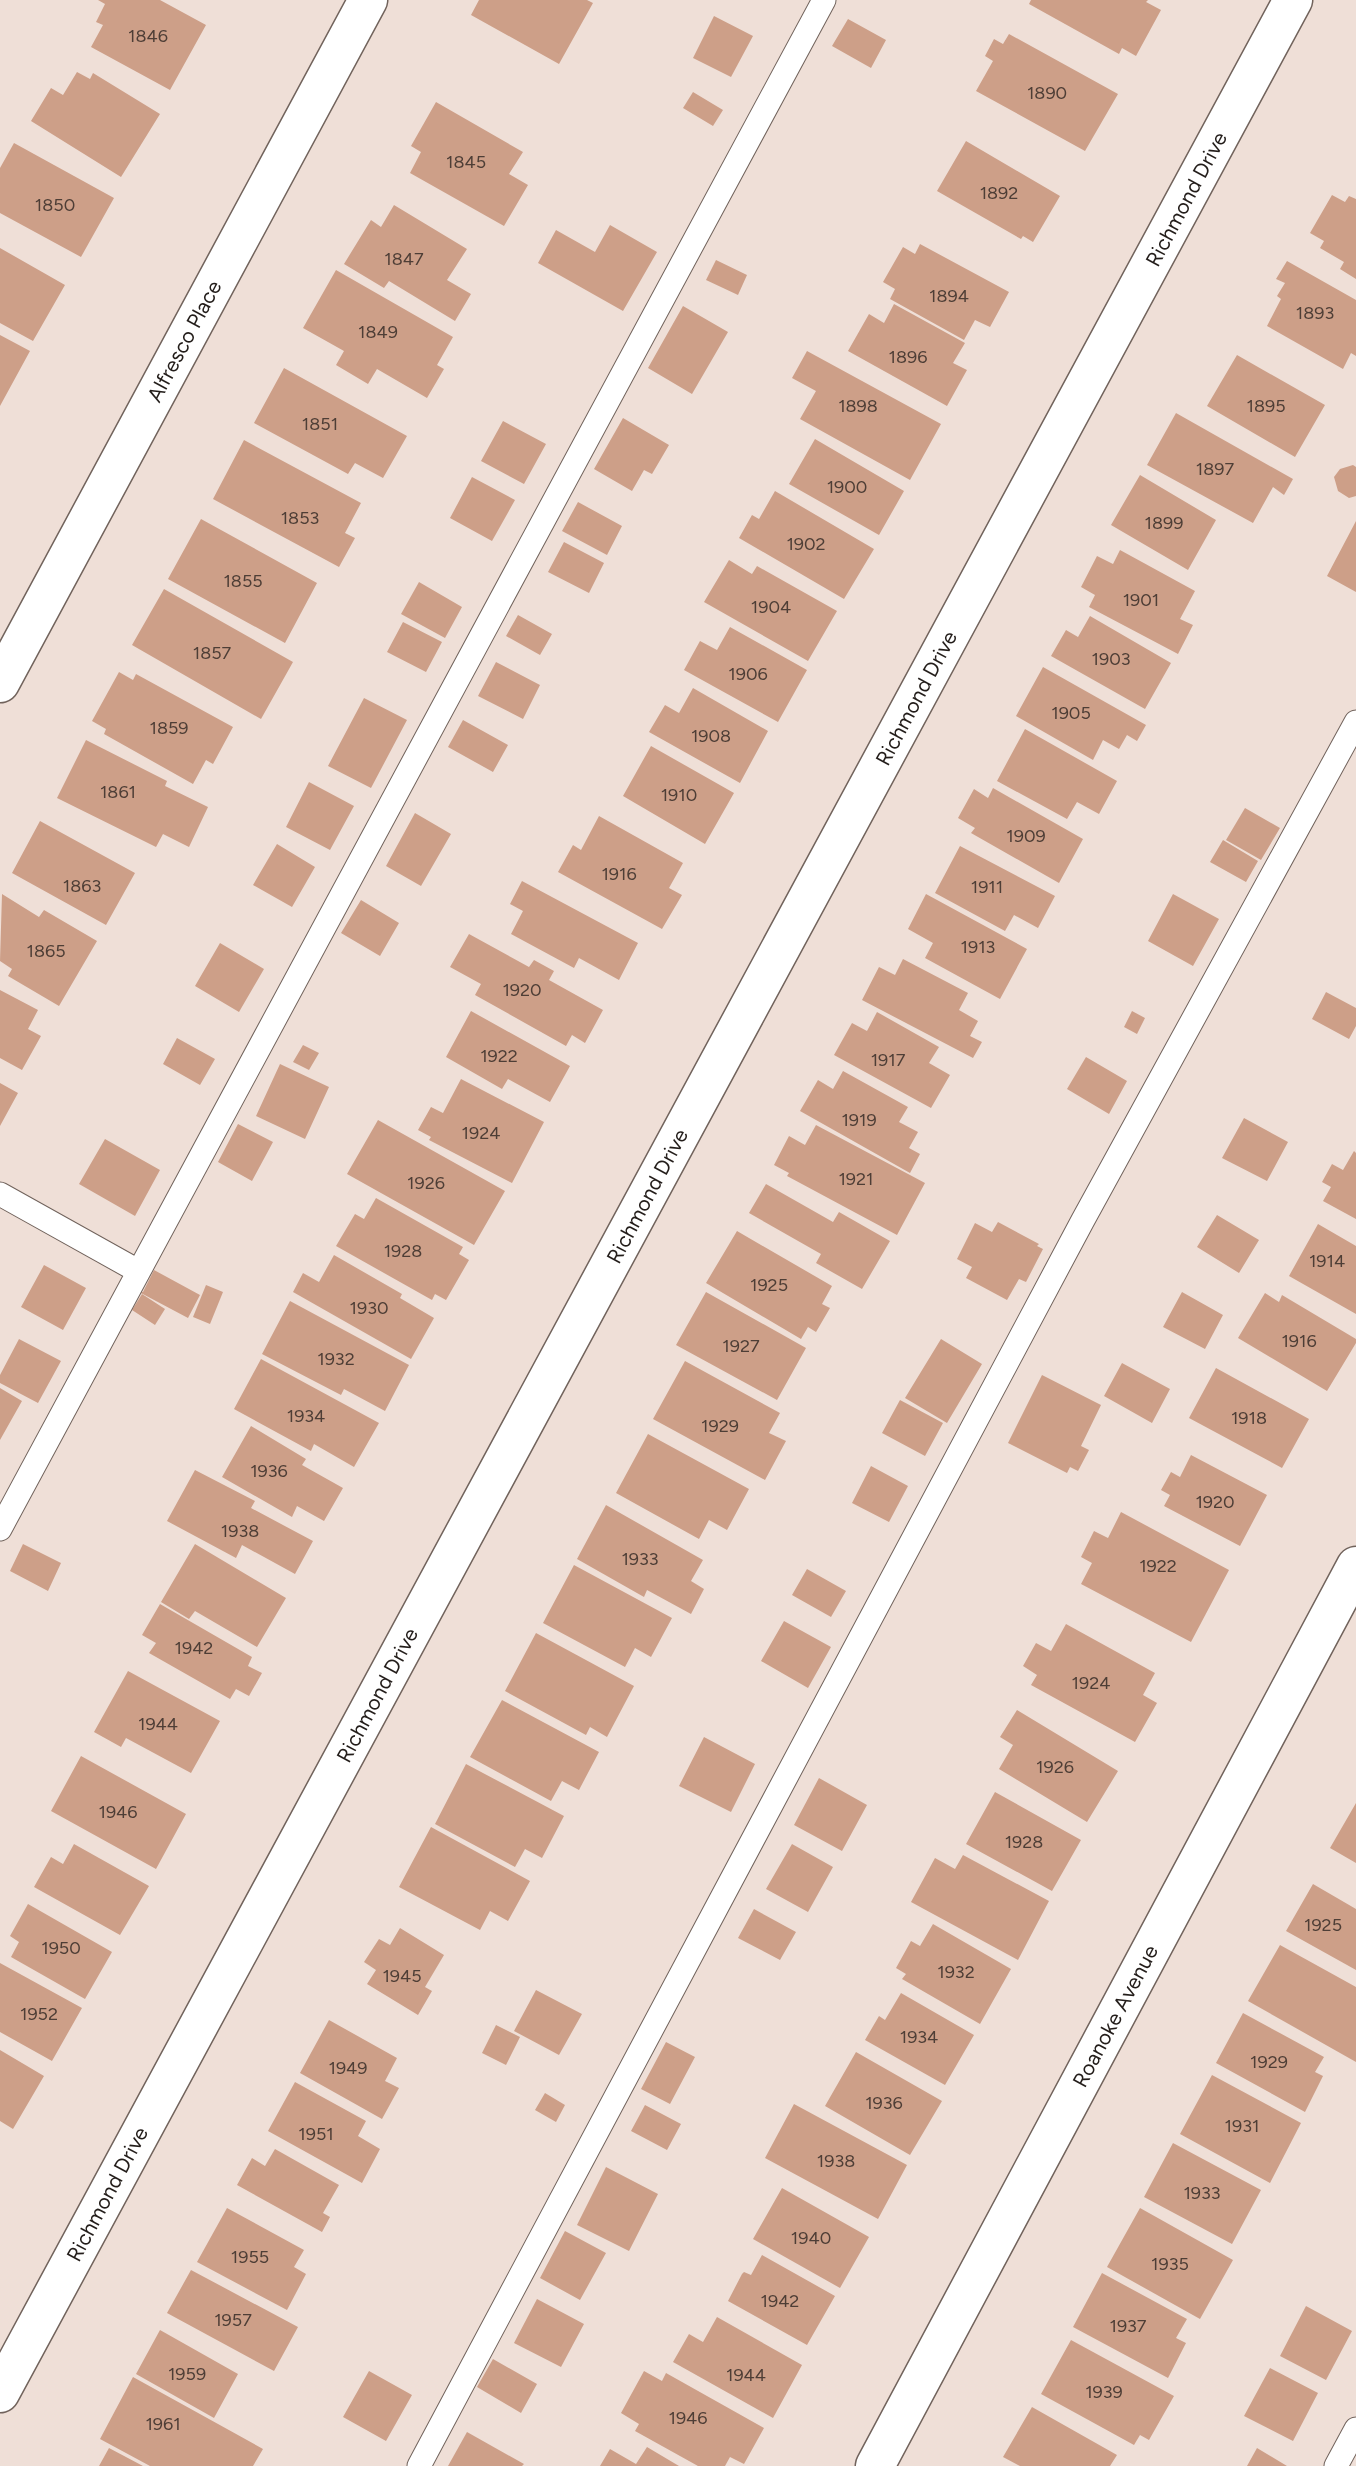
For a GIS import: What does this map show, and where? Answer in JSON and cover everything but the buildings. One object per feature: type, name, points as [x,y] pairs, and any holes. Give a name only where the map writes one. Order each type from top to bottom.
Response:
[{"type":"street","name":"Alfresco Place","points":[[0,683],[368,0]]},
{"type":"street","name":"Richmond Drive","points":[[0,2393],[1293,0]]},
{"type":"street","name":"Roanoke Avenue","points":[[875,2466],[1356,1566]]},
{"type":"lane","points":[[0,1529],[824,0]]},
{"type":"lane","points":[[419,2466],[1083,1220],[1356,722]]},
{"type":"lane","points":[[0,1194],[138,1271]]},
{"type":"lane","points":[[1336,2466],[1356,2430]]}]
